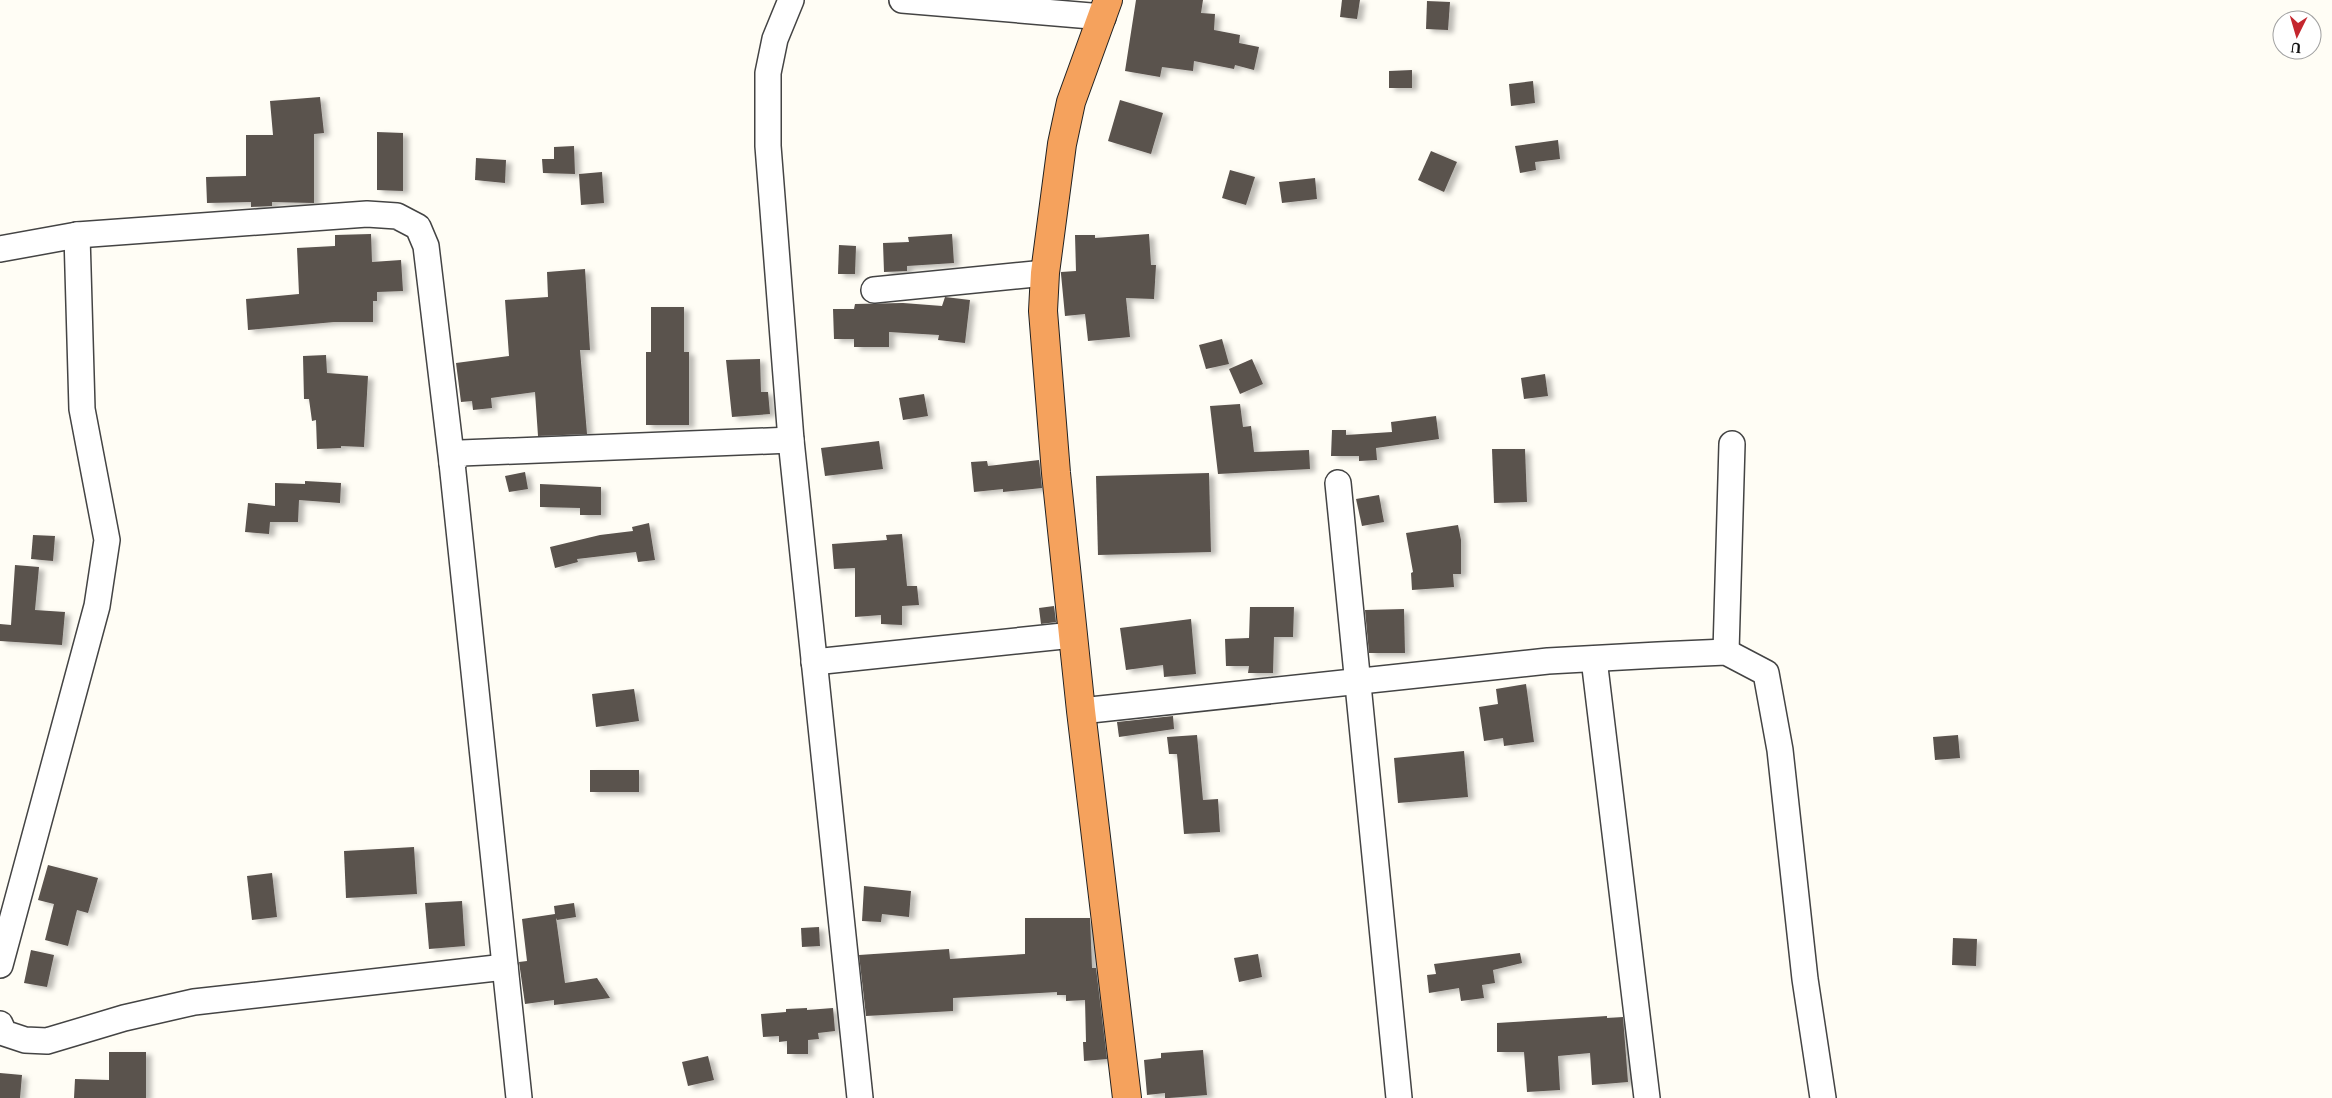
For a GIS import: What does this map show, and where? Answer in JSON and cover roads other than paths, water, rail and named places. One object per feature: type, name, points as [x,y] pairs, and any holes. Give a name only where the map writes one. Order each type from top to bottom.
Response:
[{"type":"highway","points":[[1106,9],[1072,102],[1062,144],[1045,273],[1044,320],[1056,473],[1081,710],[1127,1098]]},
{"type":"street","points":[[791,0],[775,39],[768,73],[768,146],[791,440],[860,1098]]},
{"type":"street","points":[[902,0],[1106,9]]},
{"type":"street","points":[[0,249],[76,235],[367,214],[397,216],[418,227],[426,246],[452,463],[519,1098]]},
{"type":"street","points":[[0,965],[97,606],[107,540],[82,409],[76,235]]},
{"type":"street","points":[[874,290],[1045,273]]},
{"type":"street","points":[[452,463],[461,453],[791,440]]},
{"type":"street","points":[[1726,652],[1732,444]]},
{"type":"street","points":[[1338,483],[1399,1098]]},
{"type":"street","points":[[814,662],[1073,635]]},
{"type":"street","points":[[1081,710],[1548,661],[1726,652],[1766,673],[1780,750],[1805,979],[1823,1098]]},
{"type":"street","points":[[1594,659],[1647,1098]]},
{"type":"street","points":[[0,1024],[4,1033],[25,1040],[47,1041],[124,1018],[194,1002],[505,967]]}]
